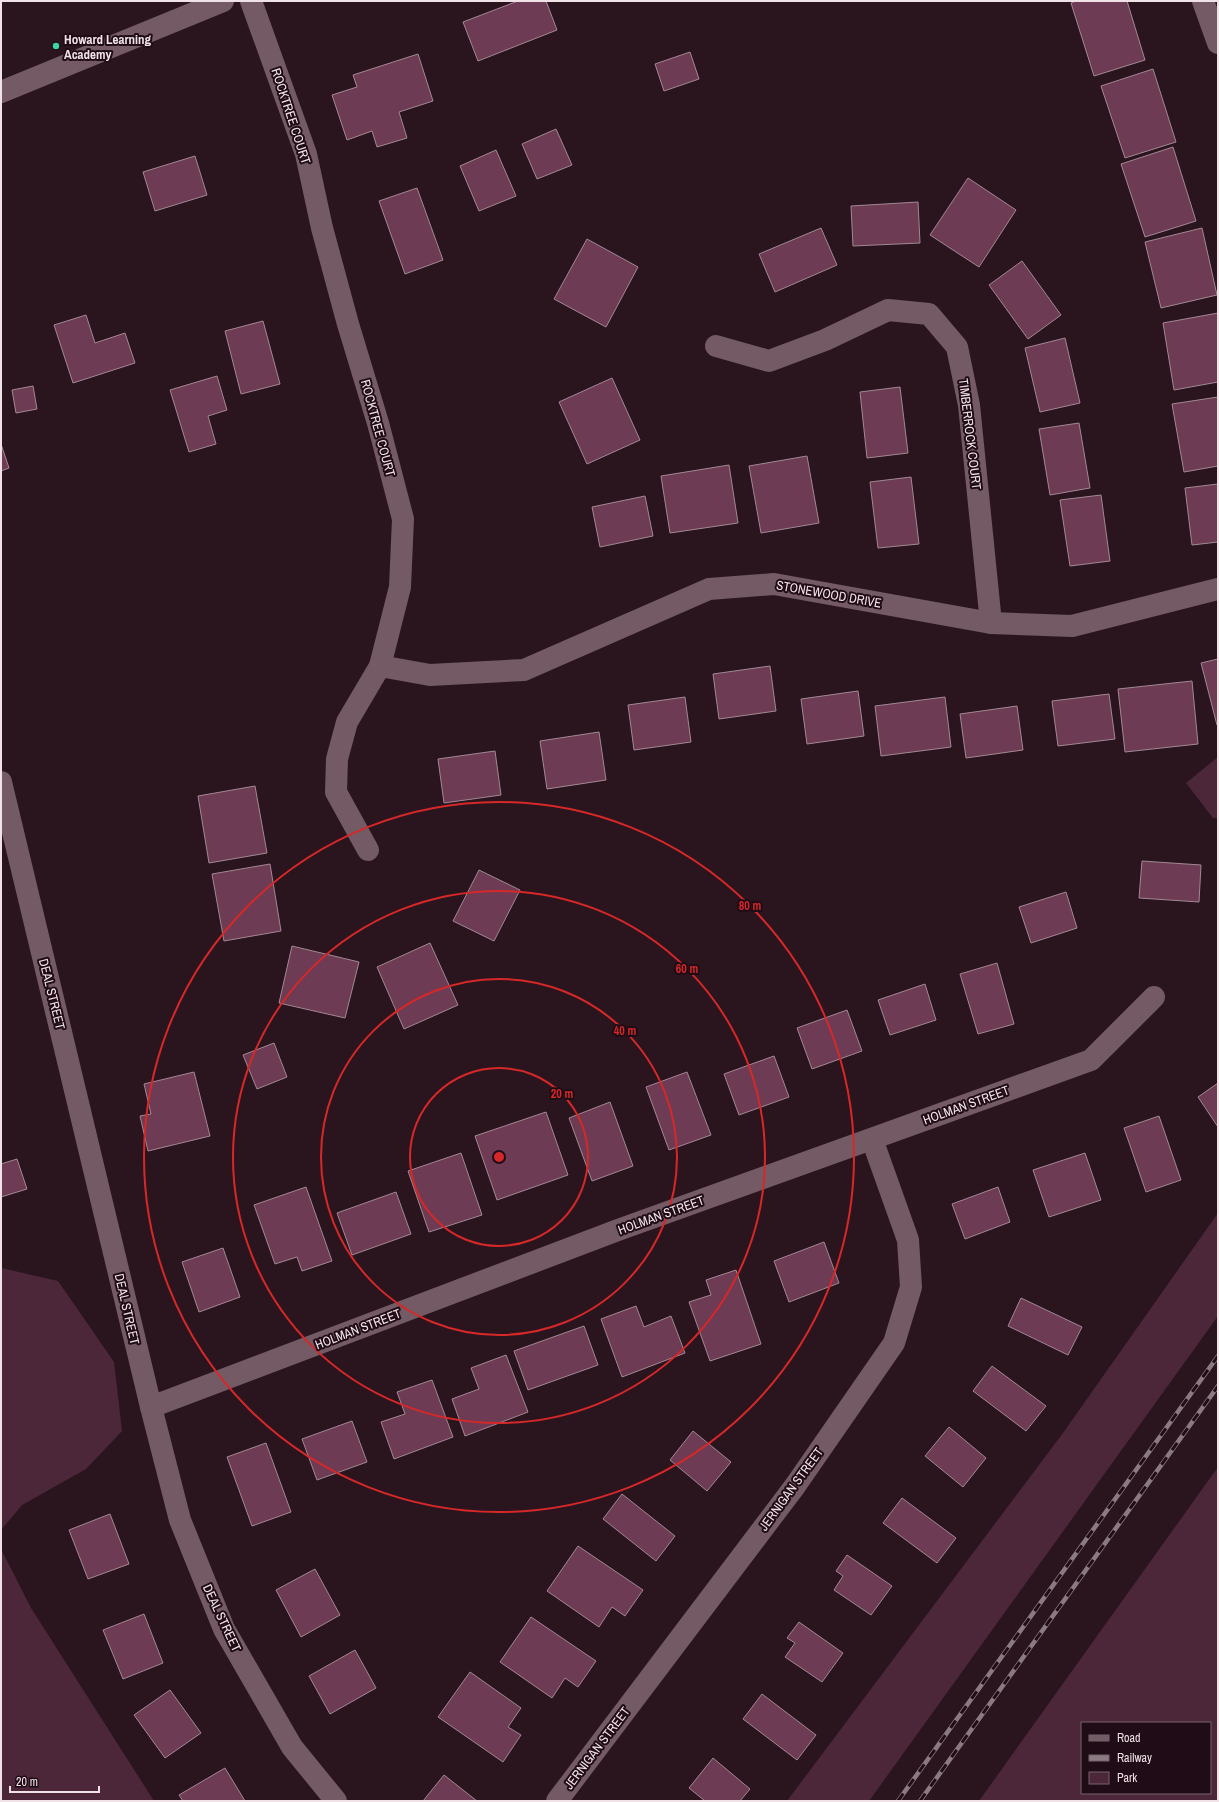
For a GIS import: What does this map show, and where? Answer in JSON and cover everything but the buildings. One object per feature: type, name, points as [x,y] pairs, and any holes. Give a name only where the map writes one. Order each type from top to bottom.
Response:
[{"type":"street","points":[[1,92],[223,1]]},
{"type":"street","name":"ROCKTREE COURT","points":[[251,1],[306,154],[322,228],[348,324],[378,423],[403,519],[400,587],[380,666],[347,722],[337,759],[336,792],[368,850]]},
{"type":"street","points":[[1203,1],[1218,43]]},
{"type":"street","name":"TIMBERROCK COURT","points":[[716,346],[769,361],[825,340],[888,310],[929,314],[957,347],[969,404],[991,623]]},
{"type":"street","name":"STONEWOOD DRIVE","points":[[380,666],[430,675],[524,670],[709,589],[774,584],[991,623],[1072,626],[1218,589]]},
{"type":"street","name":"DEAL STREET","points":[[1,782],[150,1407],[180,1520],[224,1629],[292,1747],[336,1801]]},
{"type":"street","name":"HOLMAN STREET","points":[[150,1407],[618,1230],[1091,1060],[1154,997]]},
{"type":"street","name":"JERNIGAN STREET","points":[[557,1801],[795,1486],[894,1343],[911,1287],[908,1240],[872,1139]]},
{"type":"green space","points":[[1218,757],[1218,818],[1213,818],[1186,783]]},
{"type":"green space","points":[[1218,1213],[1218,1316],[869,1801],[787,1801],[1063,1433]]},
{"type":"green space","points":[[1,1268],[58,1281],[114,1362],[122,1431],[86,1469],[22,1505],[1,1530]]},
{"type":"green space","points":[[1218,1467],[1218,1801],[979,1801]]},
{"type":"green space","points":[[1,1549],[31,1608],[154,1801],[1,1801]]},
{"type":"railway","points":[[898,1801],[1218,1356]]},
{"type":"railway","points":[[920,1801],[1218,1386]]},
{"type":"place","name":"Howard Learning Academy","points":[[56,46]]}]
